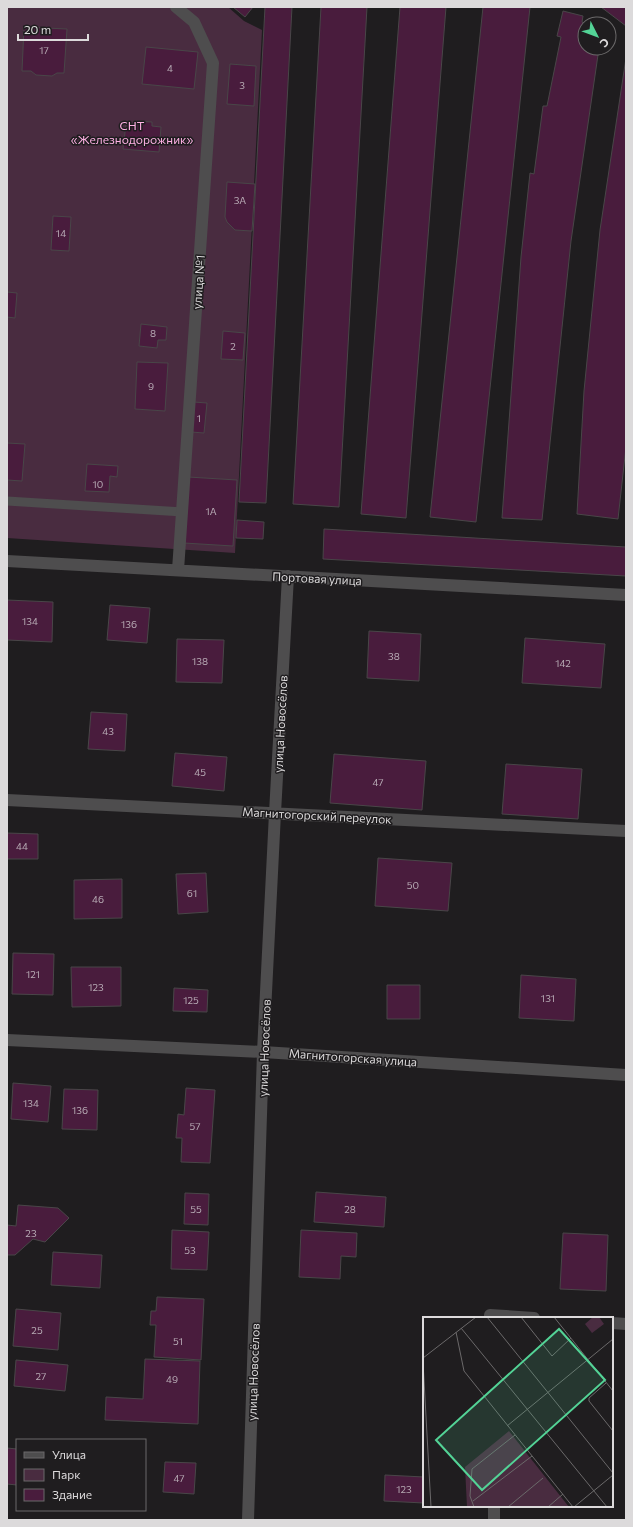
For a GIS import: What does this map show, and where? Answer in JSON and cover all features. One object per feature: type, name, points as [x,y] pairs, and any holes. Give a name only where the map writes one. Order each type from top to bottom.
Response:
[{"type":"street","name":"улица №1","points":[[176,7],[194,22],[213,63],[178,570]]},
{"type":"street","name":"Портовая улица","points":[[7,561],[626,594]]},
{"type":"street","name":"улица Новосёлов","points":[[248,1520],[264,1052],[288,576]]},
{"type":"street","name":"Магнитогорский переулок","points":[[7,800],[626,831]]},
{"type":"street","name":"Магнитогорская улица","points":[[7,1040],[264,1052],[626,1075]]},
{"type":"street","points":[[490,1317],[490,1315],[519,1317]]},
{"type":"street","points":[[613,1323],[626,1324]]},
{"type":"street","points":[[494,1507],[494,1520]]},
{"type":"lane","points":[[7,501],[182,512]]},
{"type":"green space","name":"СНТ «Железнодорожник»","points":[[7,7],[228,7],[244,21],[262,30],[235,553],[7,538]]},
{"type":"building","points":[[233,7],[253,7],[245,17]]},
{"type":"building","points":[[265,7],[292,7],[266,503],[239,502]]},
{"type":"building","points":[[321,7],[367,7],[339,507],[293,504]]},
{"type":"building","points":[[400,7],[446,7],[406,518],[361,514]]},
{"type":"building","points":[[483,7],[530,7],[476,522],[430,517]]},
{"type":"building","points":[[601,7],[626,7],[626,26],[617,19],[617,16],[613,16]]},
{"type":"building","points":[[563,11],[583,16],[577,16],[577,56],[598,56],[571,241],[542,520],[502,518],[521,257],[530,173],[534,174],[543,106],[547,106],[561,37],[557,36]]},
{"type":"building","points":[[24,27],[67,29],[64,73],[57,73],[52,76],[36,75],[31,71],[22,71]]},
{"type":"building","points":[[146,47],[198,52],[194,89],[142,84]]},
{"type":"building","points":[[626,58],[626,447],[618,519],[577,514],[584,391],[600,230]]},
{"type":"building","points":[[230,64],[256,66],[254,106],[227,104]]},
{"type":"building","points":[[134,121],[152,122],[152,126],[161,127],[159,152],[123,149],[126,124],[133,125]]},
{"type":"building","points":[[227,182],[255,184],[252,231],[235,230],[227,222],[225,217]]},
{"type":"building","points":[[53,216],[71,217],[69,251],[51,250]]},
{"type":"building","points":[[7,292],[17,293],[15,318],[7,317]]},
{"type":"building","points":[[141,324],[167,327],[166,340],[158,340],[157,348],[139,346]]},
{"type":"building","points":[[223,331],[245,333],[243,360],[221,359]]},
{"type":"building","points":[[137,362],[168,363],[165,411],[135,409]]},
{"type":"building","points":[[194,402],[207,403],[204,433],[191,432]]},
{"type":"building","points":[[7,443],[25,444],[22,481],[7,480]]},
{"type":"building","points":[[87,464],[118,466],[117,477],[110,476],[109,492],[85,491]]},
{"type":"building","points":[[188,477],[237,480],[233,546],[184,543]]},
{"type":"building","points":[[237,520],[264,522],[263,539],[236,538]]},
{"type":"building","points":[[324,529],[626,547],[626,576],[323,559]]},
{"type":"building","points":[[7,600],[53,602],[52,642],[7,640]]},
{"type":"building","points":[[110,605],[150,608],[147,643],[107,640]]},
{"type":"building","points":[[369,631],[421,634],[419,681],[367,678]]},
{"type":"building","points":[[525,638],[605,644],[601,688],[522,683]]},
{"type":"building","points":[[177,639],[224,640],[222,683],[176,682]]},
{"type":"building","points":[[91,712],[127,714],[125,751],[88,749]]},
{"type":"building","points":[[175,753],[227,757],[224,791],[172,786]]},
{"type":"building","points":[[334,754],[426,761],[422,810],[330,803]]},
{"type":"building","points":[[506,764],[582,769],[578,819],[502,814]]},
{"type":"building","points":[[7,833],[38,834],[38,859],[7,859]]},
{"type":"building","points":[[378,858],[452,863],[448,911],[375,906]]},
{"type":"building","points":[[206,873],[208,912],[178,914],[176,874]]},
{"type":"building","points":[[122,879],[122,918],[74,919],[74,880]]},
{"type":"building","points":[[13,953],[54,954],[53,995],[12,994]]},
{"type":"building","points":[[71,967],[121,967],[121,1006],[72,1007]]},
{"type":"building","points":[[521,975],[576,979],[574,1021],[519,1018]]},
{"type":"building","points":[[387,985],[420,985],[420,1019],[387,1019]]},
{"type":"building","points":[[174,988],[208,990],[207,1012],[173,1011]]},
{"type":"building","points":[[13,1083],[51,1086],[48,1122],[11,1119]]},
{"type":"building","points":[[186,1088],[215,1090],[210,1163],[181,1162],[182,1138],[176,1138],[178,1114],[184,1115]]},
{"type":"building","points":[[64,1089],[98,1090],[97,1130],[62,1129]]},
{"type":"building","points":[[316,1192],[386,1197],[384,1227],[314,1222]]},
{"type":"building","points":[[185,1193],[209,1194],[208,1225],[184,1224]]},
{"type":"building","points":[[18,1205],[58,1208],[69,1218],[45,1242],[33,1239],[15,1255],[7,1255],[7,1225],[16,1226]]},
{"type":"building","points":[[172,1230],[209,1232],[207,1270],[171,1269]]},
{"type":"building","points":[[301,1230],[357,1233],[356,1257],[341,1256],[340,1279],[299,1277]]},
{"type":"building","points":[[563,1233],[608,1235],[606,1291],[560,1289]]},
{"type":"building","points":[[53,1252],[102,1255],[100,1288],[51,1285]]},
{"type":"building","points":[[157,1297],[204,1299],[201,1360],[154,1357],[156,1325],[150,1325],[151,1311],[156,1311]]},
{"type":"building","points":[[16,1309],[61,1313],[58,1350],[13,1346]]},
{"type":"building","points":[[145,1359],[200,1361],[198,1424],[105,1420],[106,1397],[143,1399]]},
{"type":"building","points":[[16,1360],[68,1365],[65,1391],[14,1386]]},
{"type":"building","points":[[7,1448],[16,1449],[16,1485],[7,1484]]},
{"type":"building","points":[[165,1462],[196,1463],[194,1494],[163,1492]]},
{"type":"building","points":[[385,1475],[423,1477],[423,1503],[384,1501]]}]
